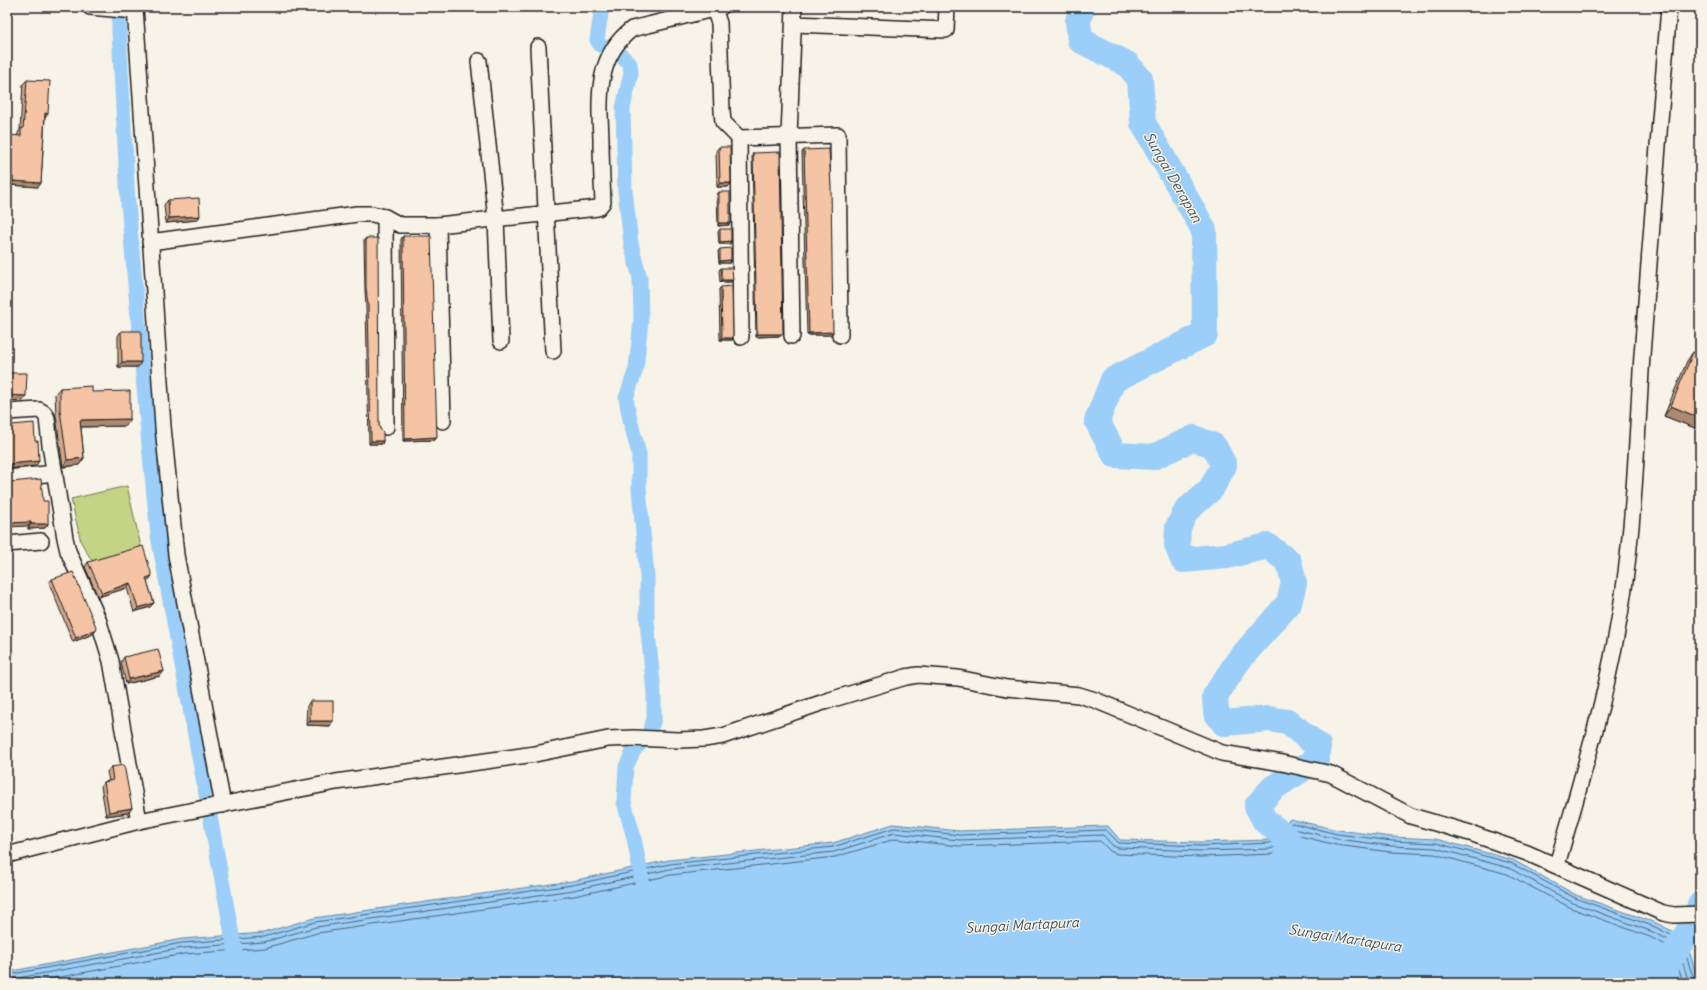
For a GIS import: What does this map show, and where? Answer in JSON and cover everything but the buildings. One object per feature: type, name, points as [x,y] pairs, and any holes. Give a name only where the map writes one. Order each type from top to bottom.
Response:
[{"type":"street","points":[[90,7],[132,10],[163,427],[176,555],[212,807]]},
{"type":"street","points":[[792,336],[789,137],[794,7]]},
{"type":"street","points":[[794,24],[946,30],[947,7]]},
{"type":"street","points":[[1557,865],[1605,688],[1625,584],[1633,512],[1642,354],[1669,7]]},
{"type":"street","points":[[150,242],[357,214],[372,214],[385,217],[400,225],[438,225],[598,208],[603,202],[599,96],[603,72],[615,46],[625,34],[632,29],[718,8],[722,111],[724,122],[739,138],[741,337]]},
{"type":"street","points":[[538,47],[553,351]]},
{"type":"street","points":[[479,61],[496,219],[501,341]]},
{"type":"street","points":[[739,138],[838,135],[840,335]]},
{"type":"street","points":[[385,217],[386,427]]},
{"type":"street","points":[[438,225],[443,421]]},
{"type":"street","points":[[7,412],[39,410],[44,413],[47,418],[65,538],[68,551],[106,640],[111,660],[139,821]]},
{"type":"street","points":[[7,478],[55,473]]},
{"type":"street","points":[[7,544],[41,540]]},
{"type":"street","points":[[7,855],[139,821],[336,782],[535,754],[608,740],[634,738],[678,740],[704,739],[723,736],[830,700],[906,677],[932,675],[958,678],[1007,688],[1079,695],[1110,705],[1222,753],[1282,763],[1331,774],[1411,816],[1501,844],[1557,865],[1663,913],[1674,915],[1700,914]]},
{"type":"green space","points":[[127,486],[142,551],[92,561],[81,542],[71,499]]},
{"type":"water","name":"Sungai Martapura","points":[[1290,819],[1338,830],[1392,837],[1436,839],[1513,860],[1576,895],[1656,923],[1685,937],[1699,983],[7,983],[7,972],[182,939],[263,933],[314,918],[572,881],[669,860],[833,843],[893,824],[959,831],[1108,826],[1120,840],[1201,842],[1269,840]]},
{"type":"waterway","points":[[119,7],[128,203],[158,536],[241,983]]},
{"type":"waterway","points":[[602,7],[597,40],[600,45],[622,56],[630,64],[631,73],[623,108],[625,190],[631,244],[640,278],[641,320],[636,369],[626,398],[639,454],[639,488],[647,576],[647,621],[654,693],[654,719],[648,736],[634,750],[626,767],[624,802],[634,838],[643,886]]},
{"type":"waterway","name":"Sungai Derapan","points":[[1082,7],[1078,21],[1080,40],[1127,64],[1140,79],[1143,123],[1204,230],[1205,334],[1113,380],[1097,421],[1115,455],[1153,457],[1194,438],[1214,446],[1224,465],[1211,489],[1187,510],[1178,527],[1177,545],[1183,560],[1226,556],[1268,546],[1289,562],[1294,583],[1289,603],[1238,661],[1215,696],[1216,712],[1224,723],[1268,719],[1288,722],[1318,746],[1316,760],[1273,788],[1257,806],[1265,821],[1287,838],[1288,862]]},
{"type":"waterway","points":[[1655,983],[1695,921],[1700,905]]}]
